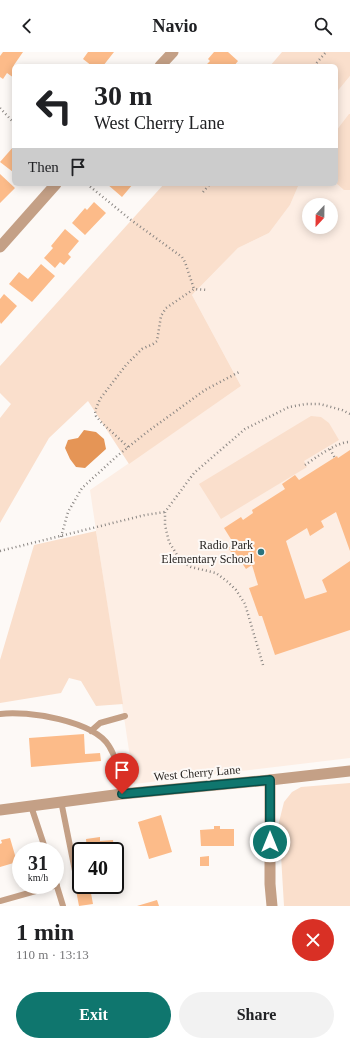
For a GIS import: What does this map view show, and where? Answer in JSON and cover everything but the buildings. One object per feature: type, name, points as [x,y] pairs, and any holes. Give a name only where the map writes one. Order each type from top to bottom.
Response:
[{"type":"street","points":[[162,64],[173,52]]},
{"type":"street","points":[[0,247],[54,186]]},
{"type":"street","name":"West Cherry Lane","points":[[0,810],[122,794],[350,771]]},
{"type":"street","points":[[270,780],[270,884],[272,906]]},
{"type":"lane","points":[[0,714],[27,713],[48,716],[78,725],[91,731],[109,745],[117,765],[122,794]]},
{"type":"lane","points":[[91,731],[100,723],[125,716]]},
{"type":"lane","points":[[61,802],[72,856]]},
{"type":"lane","points":[[31,806],[43,842]]},
{"type":"lane","points":[[0,901],[22,894]]},
{"type":"lane","points":[[59,894],[63,906]]},
{"type":"path","points":[[316,64],[326,52]]},
{"type":"path","points":[[0,108],[12,121]]},
{"type":"path","points":[[89,186],[131,220],[182,257],[194,289]]},
{"type":"path","points":[[203,192],[208,186]]},
{"type":"path","points":[[128,447],[96,416],[95,411],[100,399],[126,365],[142,349],[153,344],[157,340],[161,316],[166,308],[194,289],[207,290]]},
{"type":"path","points":[[60,537],[68,512],[82,488],[128,447],[205,390],[239,372]]},
{"type":"path","points":[[264,665],[245,604],[236,590],[216,573],[191,567],[181,561],[169,542],[165,526],[165,512],[194,473],[245,429],[289,407],[306,404],[320,404],[342,410],[350,414]]},
{"type":"path","points":[[305,465],[330,449],[344,442],[350,442]]},
{"type":"path","points":[[330,449],[335,458]]},
{"type":"path","points":[[0,551],[145,515],[165,512]]},
{"type":"shaded area","points":[[282,52],[350,52],[350,76],[338,91],[338,64],[272,64]]},
{"type":"shaded area","points":[[350,76],[350,758],[134,784],[90,490],[241,386],[192,295],[238,248],[269,233],[290,205],[298,186],[338,186],[338,91]]},
{"type":"shaded area","points":[[350,114],[350,190],[344,190],[338,185],[338,128]]},
{"type":"shaded area","points":[[162,186],[298,186],[290,205],[269,233],[238,248],[192,295],[241,386],[129,464],[88,401],[49,438],[0,523],[0,418],[11,404],[0,393],[0,366]]},
{"type":"shaded area","points":[[311,416],[321,417],[329,423],[339,440],[304,461],[307,467],[221,519],[199,484]]},
{"type":"shaded area","points":[[84,430],[96,432],[104,439],[106,449],[85,468],[76,467],[65,448],[68,440],[78,438]]},
{"type":"shaded area","points":[[96,531],[123,704],[96,706],[81,681],[69,678],[61,693],[0,703],[0,660],[34,545]]},
{"type":"shaded area","points":[[350,783],[350,906],[284,906],[279,822],[284,802],[292,792],[301,787]]},
{"type":"place","name":"Radio Park Elementary School","points":[[261,552]]},
{"type":"route","points":[[122,794],[270,780],[270,842]]}]
